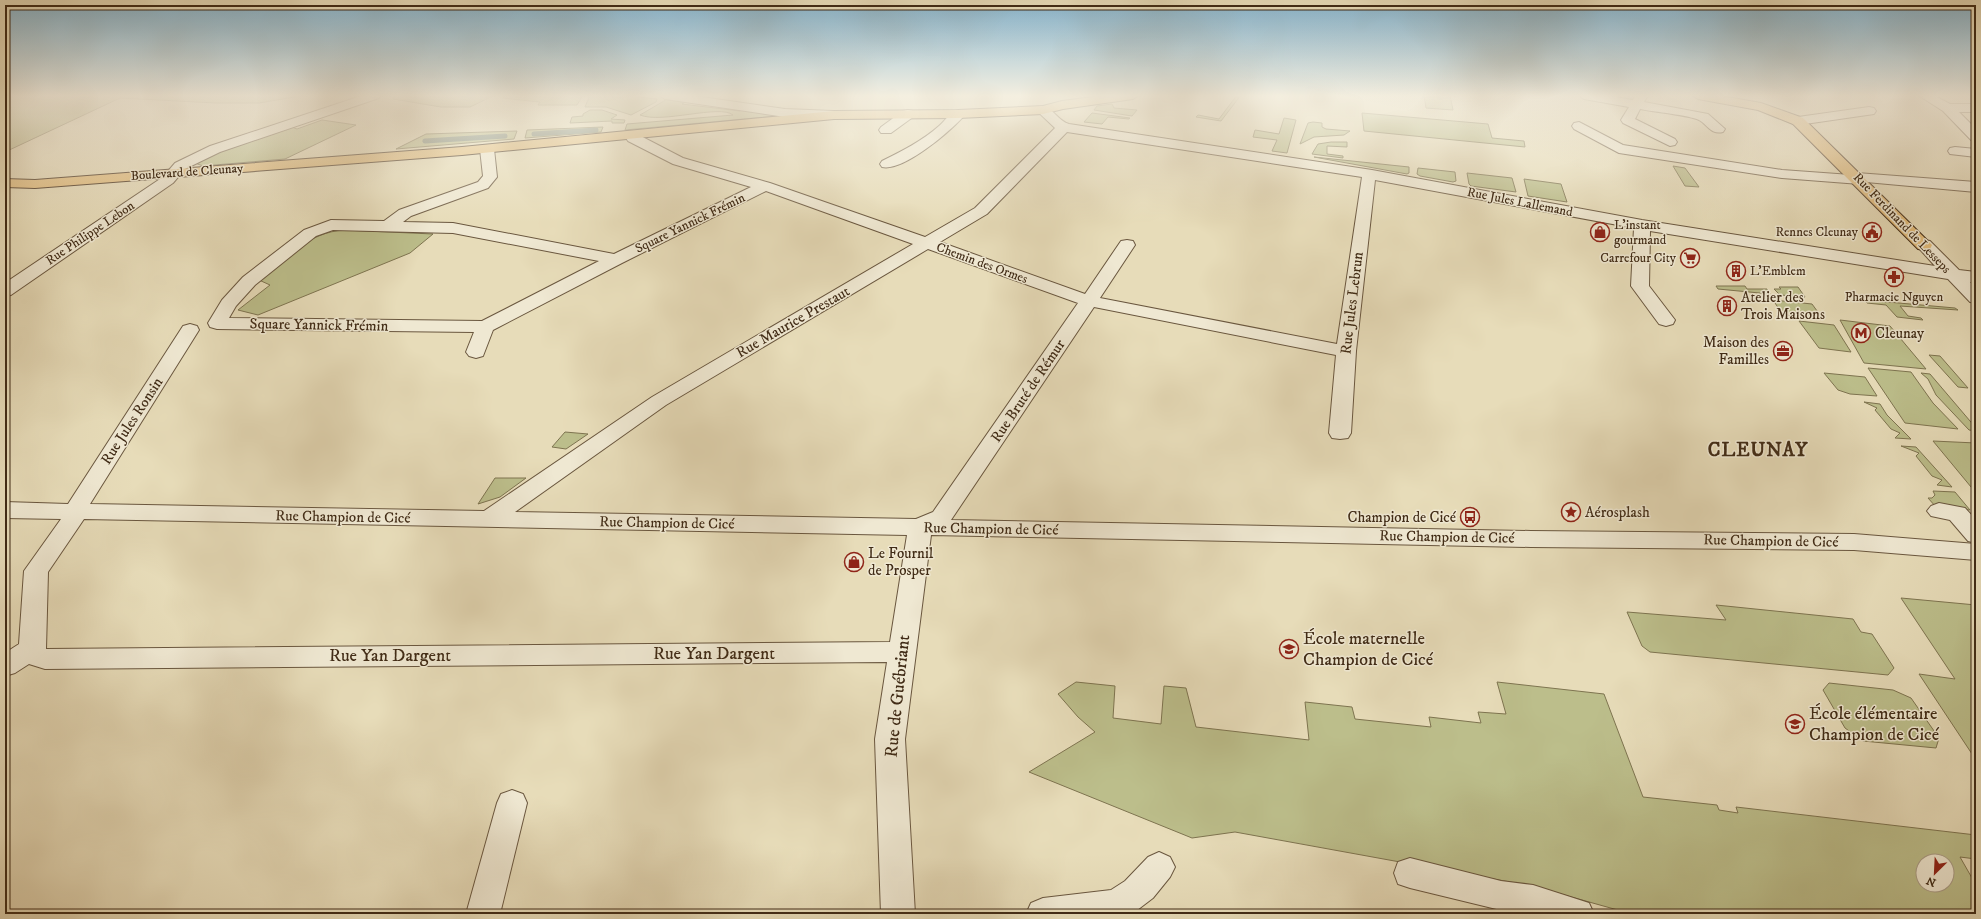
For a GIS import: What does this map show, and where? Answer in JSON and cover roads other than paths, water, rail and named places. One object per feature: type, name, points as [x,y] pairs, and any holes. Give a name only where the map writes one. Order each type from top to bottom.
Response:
[{"type":"main road","name":"Boulevard de Cleunay","points":[[5,183],[35,184],[487,149],[602,138]]},
{"type":"main road","name":"Rue Ferdinand de Lesseps","points":[[1817,138],[1924,245]]},
{"type":"street","name":"Rue Philippe Lebon","points":[[5,291],[168,180],[173,173],[186,162],[215,149],[248,138]]},
{"type":"street","name":"Chemin des Ormes","points":[[633,138],[678,161],[765,186],[1089,301],[1346,351]]},
{"type":"street","points":[[887,164],[919,148],[932,138]]},
{"type":"street","name":"Rue Maurice Prestaut","points":[[488,520],[658,401],[981,211],[1053,138]]},
{"type":"street","name":"Rue Jules Lallemand","points":[[1135,138],[1372,174],[1642,225],[1913,266],[1953,275],[1976,277]]},
{"type":"street","points":[[1600,138],[1619,149],[1782,174],[1976,187]]},
{"type":"street","points":[[1662,138],[1670,142]]},
{"type":"street","points":[[388,226],[405,212],[483,185],[489,180],[490,177],[487,149]]},
{"type":"street","points":[[1955,151],[1976,153]]},
{"type":"street","name":"Rue Jules Lebrun","points":[[1340,433],[1346,351],[1368,180],[1372,174]]},
{"type":"street","name":"Square Yannick Frémin","points":[[616,259],[453,228],[331,225],[310,233],[249,281],[228,304],[217,323],[485,327],[616,259],[765,186]]},
{"type":"street","points":[[1642,225],[1640,286],[1666,320]]},
{"type":"street","name":"Rue Ferdinand de Lesseps","points":[[1924,245],[1976,298]]},
{"type":"street","name":"Rue Bruté de Rémur","points":[[920,527],[941,517],[947,510],[1127,246]]},
{"type":"street","points":[[476,352],[485,327]]},
{"type":"street","name":"Rue Jules Ronsin","points":[[74,512],[190,330]]},
{"type":"street","name":"Rue Champion de Cicé","points":[[5,510],[1531,539],[1854,542],[1918,546],[1976,552]]},
{"type":"street","points":[[1939,511],[1957,512],[1976,535]]},
{"type":"street","points":[[5,666],[32,649],[36,571],[72,522],[74,512]]},
{"type":"street","name":"Rue de Guébriant","points":[[898,914],[890,739],[920,527]]},
{"type":"street","name":"Rue Yan Dargent","points":[[32,649],[34,654],[44,659],[902,652]]},
{"type":"street","points":[[483,914],[512,803]]},
{"type":"street","points":[[1043,914],[1077,911],[1120,903],[1132,895],[1159,867]]},
{"type":"street","points":[[1410,873],[1503,905],[1533,901],[1577,914]]},
{"type":"waterway","points":[[425,141],[475,138]]},
{"type":"place","name":"L'instant gourmand","points":[[1600,232]]},
{"type":"place","name":"Rennes Cleunay","points":[[1872,232]]},
{"type":"place","name":"Carrefour City","points":[[1690,258]]},
{"type":"place","name":"L'Emblem","points":[[1736,271]]},
{"type":"place","name":"Pharmacie Nguyen","points":[[1894,277]]},
{"type":"place","name":"Atelier des Trois Maisons","points":[[1727,306]]},
{"type":"place","name":"Cleunay","points":[[1861,333]]},
{"type":"place","name":"Maison des Familles","points":[[1783,351]]},
{"type":"place","name":"Aérosplash","points":[[1571,512]]},
{"type":"place","name":"Champion de Cicé","points":[[1470,517]]},
{"type":"place","name":"Le Fournil de Prosper","points":[[854,562]]},
{"type":"place","name":"École maternelle Champion de Cicé","points":[[1289,649]]},
{"type":"place","name":"École élémentaire Champion de Cicé","points":[[1795,724]]},
{"type":"district","name":"CLEUNAY","points":[[1758,450]]}]
